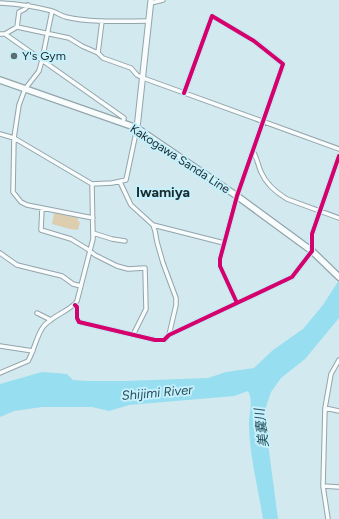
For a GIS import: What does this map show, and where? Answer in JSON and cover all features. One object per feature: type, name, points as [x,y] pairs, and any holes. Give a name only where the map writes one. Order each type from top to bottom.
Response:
[{"type":"main road","name":"Kakogawa Sanda Line","points":[[0,80],[137,128],[237,196],[312,251],[338,276]]},
{"type":"street","points":[[0,134],[14,138],[92,184],[120,182],[126,180],[137,128],[151,2],[163,0]]},
{"type":"street","points":[[0,2],[28,5],[35,8],[52,11],[65,17],[102,21],[149,21]]},
{"type":"street","points":[[17,27],[19,12],[25,9],[28,5]]},
{"type":"street","points":[[52,11],[39,71],[25,88],[19,105],[14,138],[13,192],[20,202],[27,205],[92,218]]},
{"type":"street","points":[[184,93],[212,16],[254,41],[283,64],[237,196],[224,243],[220,266],[237,303]]},
{"type":"street","points":[[98,53],[102,21]]},
{"type":"street","points":[[0,34],[5,34],[17,27],[70,38],[82,46],[98,53],[103,58],[132,68],[137,75],[143,78],[339,149]]},
{"type":"street","points":[[5,34],[124,118],[123,122]]},
{"type":"street","points":[[252,152],[261,173],[269,185],[287,199],[339,218]]},
{"type":"street","points":[[75,305],[77,307],[77,318],[79,322],[155,340],[164,340],[169,335],[292,277],[312,251],[312,234],[339,156]]},
{"type":"street","points":[[120,182],[131,205],[153,225],[224,243]]},
{"type":"street","points":[[0,373],[28,361],[43,327],[51,320],[75,305],[77,301],[90,253],[93,233],[92,184]]},
{"type":"street","points":[[42,208],[41,230],[70,239],[89,250],[90,253],[117,266],[128,270],[145,268],[146,309],[133,335]]},
{"type":"street","points":[[153,225],[163,263],[176,298],[176,305],[169,335]]},
{"type":"street","points":[[93,233],[112,239],[125,241]]},
{"type":"street","points":[[0,253],[17,265],[62,276],[73,284],[81,286]]},
{"type":"street","points":[[37,313],[51,320]]},
{"type":"street","points":[[0,346],[33,351]]},
{"type":"street","points":[[328,519],[323,486],[325,408],[331,374],[339,360]]},
{"type":"street","points":[[325,408],[339,411]]},
{"type":"street","points":[[323,486],[339,486]]},
{"type":"shaded area","points":[[54,213],[78,218],[78,221],[80,222],[78,230],[52,224]]},
{"type":"water","points":[[339,280],[339,318],[305,359],[281,378],[271,392],[264,413],[278,519],[263,519],[250,446],[249,421],[251,402],[248,391],[234,396],[129,405],[109,411],[92,407],[42,407],[14,411],[0,417],[0,384],[42,372],[67,374],[73,380],[126,381],[208,378],[226,372],[254,368],[273,350],[303,329],[323,305]]},
{"type":"cycle path","points":[[184,93],[212,16],[254,41],[283,64],[237,196],[220,259],[220,266],[237,303]]},
{"type":"cycle path","points":[[75,305],[77,307],[77,318],[79,322],[155,340],[164,340],[169,335],[292,277],[312,251],[312,234],[339,156]]},
{"type":"place","name":"Y's Gym","points":[[14,56]]},
{"type":"district","name":"Iwamiya","points":[[163,192]]},
{"type":"water label","name":"Shijimi River","points":[[157,392]]},
{"type":"water label","name":"美嚢川","points":[[261,428]]}]
